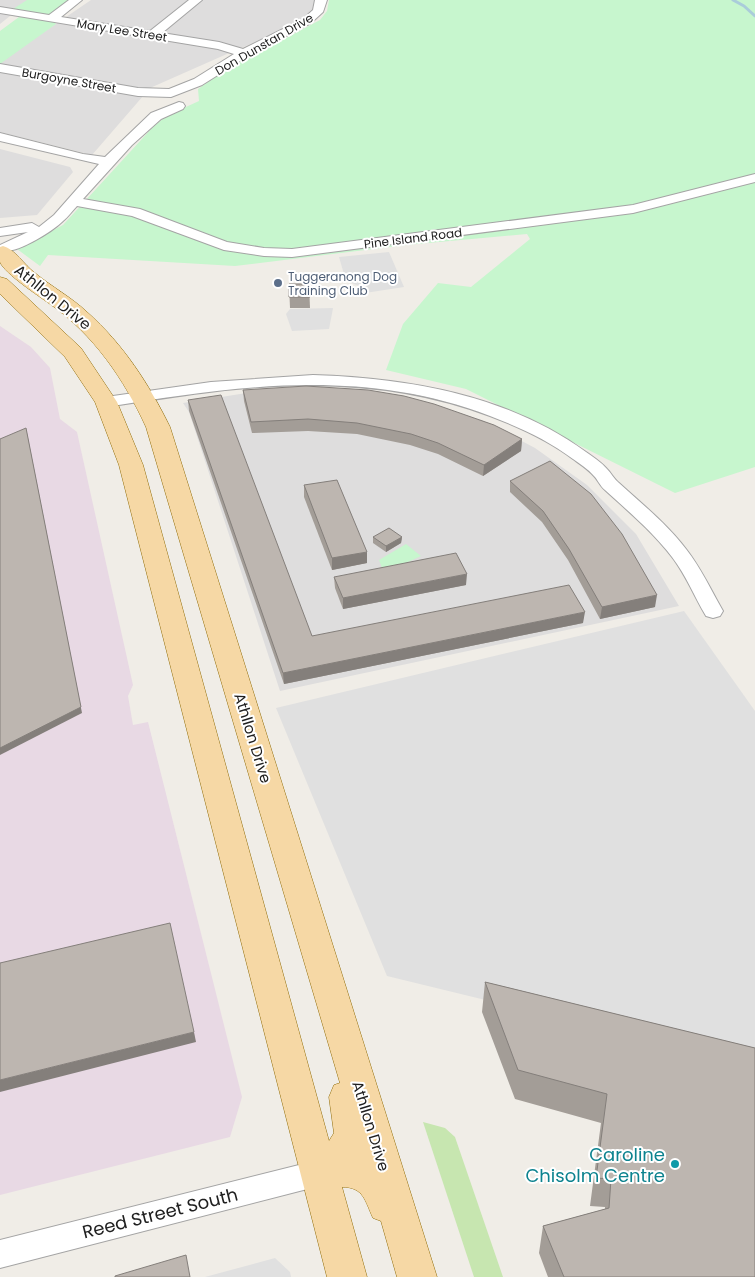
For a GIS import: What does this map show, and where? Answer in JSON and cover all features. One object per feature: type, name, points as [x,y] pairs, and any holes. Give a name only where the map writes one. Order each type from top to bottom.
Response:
[{"type":"main road","name":"Athllon Drive","points":[[2,245],[15,268],[78,315],[103,340],[125,367],[144,396],[161,436],[412,1262]]},
{"type":"main road","name":"Athllon Drive","points":[[0,283],[73,353],[106,402],[131,465],[347,1277]]},
{"type":"main road","points":[[319,1173],[345,1153],[353,1130],[341,1063],[338,1017]]},
{"type":"main road","points":[[319,1173],[349,1168],[360,1171],[376,1182],[412,1262]]},
{"type":"street","points":[[50,18],[76,0]]},
{"type":"street","points":[[152,35],[196,0]]},
{"type":"street","name":"Don Dunstan Drive","points":[[166,97],[198,82],[244,53],[308,22],[321,6],[321,0]]},
{"type":"street","name":"Mary Lee Street","points":[[0,10],[219,46],[244,53]]},
{"type":"street","points":[[7,23],[20,14]]},
{"type":"street","name":"Burgoyne Street","points":[[0,68],[166,97]]},
{"type":"street","name":"Don Dunstan Drive","points":[[192,98],[198,82]]},
{"type":"street","points":[[2,245],[44,230],[59,218],[75,202],[108,162],[156,116],[166,97],[181,92],[192,98],[156,116]]},
{"type":"street","points":[[166,97],[165,105],[179,106]]},
{"type":"street","points":[[0,137],[84,158],[108,162]]},
{"type":"street","name":"Pine Island Road","points":[[75,202],[135,212],[201,238],[230,247],[264,252],[292,253],[616,212],[673,200],[755,178]]},
{"type":"street","points":[[106,402],[229,383],[323,378],[407,387],[444,395],[491,410],[536,429],[574,452],[600,472],[609,485],[629,501],[674,547],[687,565],[713,611]]},
{"type":"street","name":"Reed Street South","points":[[0,1254],[319,1173]]},
{"type":"shaded area","points":[[0,0],[30,0],[0,24]]},
{"type":"shaded area","points":[[91,0],[318,0],[307,21],[150,88],[92,155],[0,132],[0,62]]},
{"type":"shaded area","points":[[0,149],[70,167],[73,172],[37,215],[0,218]]},
{"type":"shaded area","points":[[389,252],[404,287],[365,293],[362,287],[346,281],[339,257]]},
{"type":"shaded area","points":[[333,308],[329,329],[292,331],[286,314],[290,309]]},
{"type":"shaded area","points":[[0,326],[31,347],[50,368],[60,419],[77,432],[133,685],[128,696],[133,725],[148,722],[242,1097],[230,1137],[0,1195]]},
{"type":"shaded area","points":[[271,389],[416,401],[482,420],[535,448],[587,485],[636,534],[679,606],[280,691],[189,412],[183,403]]},
{"type":"shaded area","points":[[684,611],[755,711],[755,1066],[387,976],[276,708]]},
{"type":"shaded area","points":[[275,1258],[290,1272],[291,1277],[205,1277]]},
{"type":"green space","points":[[27,0],[68,0],[49,15],[56,24],[0,64],[0,31],[19,17],[13,9]]},
{"type":"green space","points":[[329,0],[755,0],[755,467],[675,493],[466,389],[386,370],[403,324],[438,283],[471,287],[530,239],[527,234],[406,245],[235,266],[48,255],[40,266],[17,249],[63,225],[152,128],[166,116],[199,101],[198,89],[222,72],[320,20],[327,11]]},
{"type":"green space","points":[[406,544],[421,556],[384,573],[379,560]]},
{"type":"green space","points":[[423,1122],[445,1128],[455,1137],[503,1277],[474,1277]]},
{"type":"building","points":[[289,284],[309,284],[310,297],[289,297]]},
{"type":"building","points":[[306,386],[368,390],[404,396],[434,404],[494,425],[522,439],[484,465],[438,443],[411,434],[357,423],[308,419],[251,422],[243,390]]},
{"type":"building","points":[[221,395],[312,636],[569,585],[585,612],[283,673],[188,400]]},
{"type":"building","points":[[26,428],[81,707],[0,748],[0,439]]},
{"type":"building","points":[[550,461],[591,494],[622,534],[657,595],[602,607],[569,549],[543,511],[510,481]]},
{"type":"building","points":[[337,480],[367,552],[332,558],[304,485]]},
{"type":"building","points":[[389,528],[402,537],[386,546],[373,537]]},
{"type":"building","points":[[456,553],[467,574],[343,598],[334,577]]},
{"type":"building","points":[[170,923],[194,1032],[0,1080],[0,963]]},
{"type":"building","name":"Caroline Chisolm Centre","points":[[485,982],[755,1048],[755,1277],[564,1277],[543,1226],[609,1208],[611,1179],[596,1178],[607,1094],[518,1070]]},
{"type":"building","points":[[186,1255],[190,1277],[115,1277],[115,1276]]},
{"type":"waterway","points":[[733,0],[744,6],[755,16]]},
{"type":"place","name":"Tuggeranong Dog Training Club","points":[[278,283]]},
{"type":"place","name":"Caroline Chisolm Centre","points":[[675,1164]]}]
